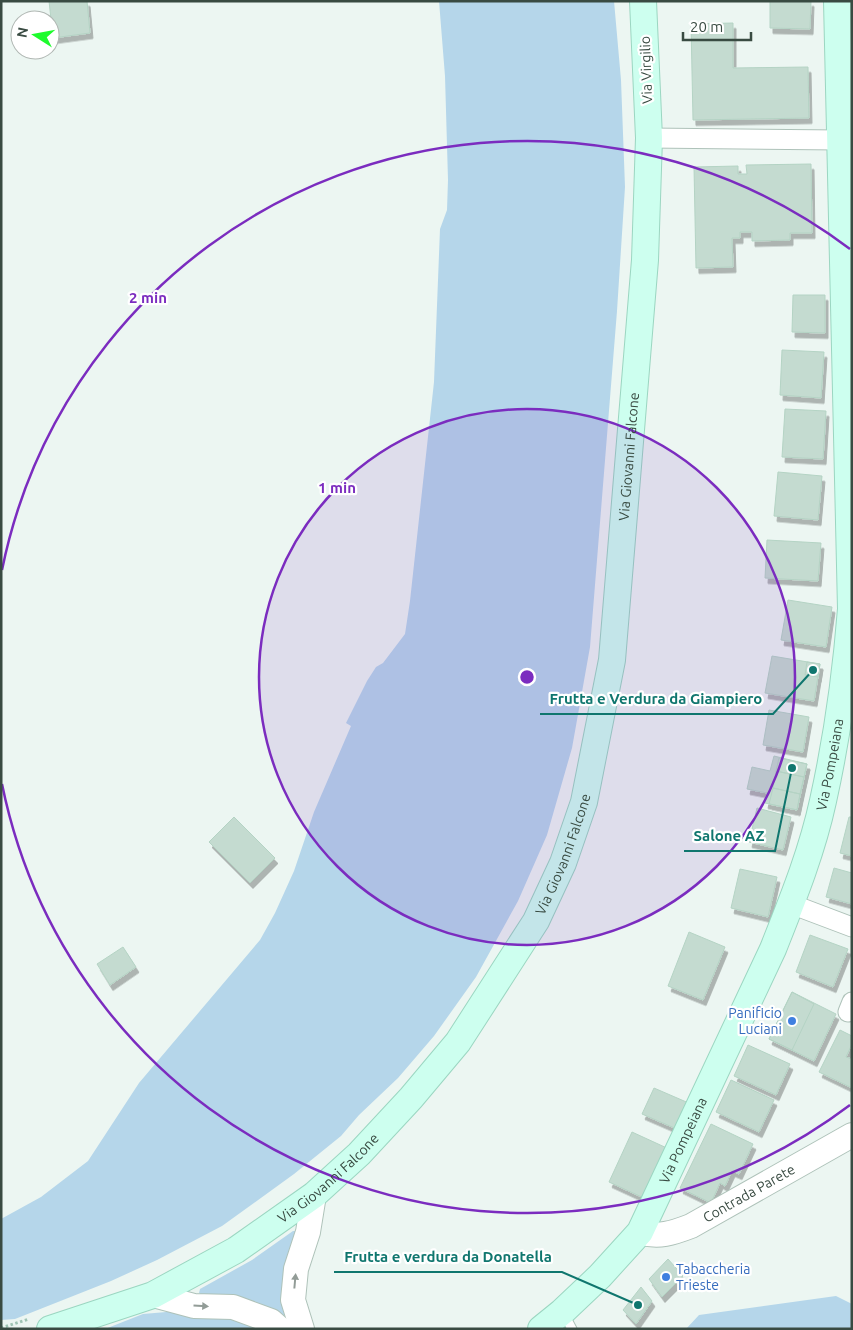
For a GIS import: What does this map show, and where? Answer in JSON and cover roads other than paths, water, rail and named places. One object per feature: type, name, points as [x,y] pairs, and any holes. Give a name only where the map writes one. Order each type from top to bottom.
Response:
[{"type":"main road","name":"Via Virgilio","points":[[643,1],[649,138]]},
{"type":"main road","name":"Via Pompeiana","points":[[541,1329],[567,1320],[600,1276],[640,1232],[762,974],[791,904],[823,803],[846,670],[851,609],[837,1]]},
{"type":"main road","name":"Via Giovanni Falcone","points":[[42,1323],[154,1295],[236,1250],[314,1196],[366,1147],[411,1098],[458,1042],[536,921],[563,863],[584,802],[612,660],[645,260],[649,138]]},
{"type":"street","points":[[649,138],[840,140]]},
{"type":"street","points":[[791,904],[852,927]]},
{"type":"street","name":"Contrada Parete","points":[[640,1232],[657,1235],[673,1233],[691,1226],[852,1135]]},
{"type":"street","points":[[302,1329],[293,1300],[295,1277],[308,1232],[314,1196]]},
{"type":"street","points":[[154,1295],[194,1306],[233,1307],[271,1321],[280,1329]]},
{"type":"place","name":"Frutta e Verdura da Giampiero","points":[[813,670]]},
{"type":"place","name":"Salone AZ","points":[[792,768]]},
{"type":"place","name":"Panificio Luciani","points":[[792,1021]]},
{"type":"place","name":"Tabaccheria Trieste","points":[[666,1277]]},
{"type":"place","name":"Frutta e verdura da Donatella","points":[[638,1305]]}]
